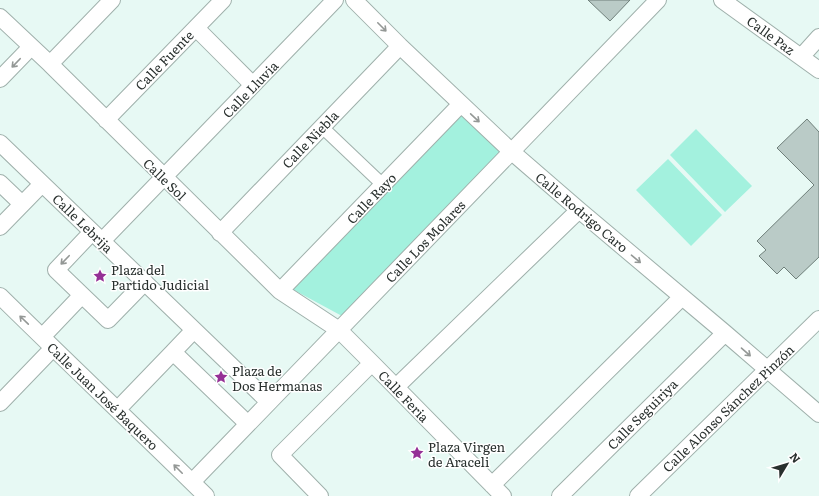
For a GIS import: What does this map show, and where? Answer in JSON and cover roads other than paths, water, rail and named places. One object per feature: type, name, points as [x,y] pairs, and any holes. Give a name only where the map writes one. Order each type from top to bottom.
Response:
[{"type":"street","points":[[50,64],[112,0]]},
{"type":"street","name":"Calle Fuente","points":[[106,120],[223,0]]},
{"type":"street","name":"Calle Lluvia","points":[[97,237],[164,178],[335,0]]},
{"type":"street","name":"Calle Rodrigo Caro","points":[[354,0],[400,46],[512,152],[819,414]]},
{"type":"street","name":"Calle Los Molares","points":[[192,482],[658,0]]},
{"type":"street","name":"Calle Paz","points":[[722,0],[819,70]]},
{"type":"street","name":"Calle Sol","points":[[0,17],[50,64],[280,291],[339,330]]},
{"type":"street","points":[[196,28],[253,85]]},
{"type":"street","points":[[802,58],[819,37]]},
{"type":"street","name":"Calle Niebla","points":[[220,232],[400,46]]},
{"type":"street","points":[[0,79],[31,47]]},
{"type":"street","name":"Calle Rayo","points":[[280,291],[461,104]]},
{"type":"street","points":[[322,127],[383,185]]},
{"type":"street","name":"Calle Lebrija","points":[[0,142],[269,402]]},
{"type":"street","points":[[0,183],[22,204]]},
{"type":"street","points":[[0,227],[42,184]]},
{"type":"street","points":[[396,387],[579,210]]},
{"type":"street","points":[[97,237],[56,270],[108,320],[144,282]]},
{"type":"street","points":[[42,336],[82,295]]},
{"type":"street","name":"Calle Juan José Baquero","points":[[0,296],[206,496]]},
{"type":"street","points":[[492,484],[682,297]]},
{"type":"street","name":"Calle Alonso Sánchez Pinzón","points":[[638,496],[819,319]]},
{"type":"street","points":[[118,409],[194,330]]},
{"type":"street","name":"Calle Feria","points":[[339,330],[492,484],[502,496]]},
{"type":"street","name":"Calle Seguiriya","points":[[560,496],[724,333]]},
{"type":"street","points":[[0,403],[53,348]]},
{"type":"street","points":[[173,352],[248,424]]},
{"type":"street","points":[[320,496],[280,455],[372,363]]},
{"type":"place","name":"Plaza del Partido Judicial","points":[[100,276]]},
{"type":"place","name":"Plaza de Dos Hermanas","points":[[221,377]]},
{"type":"place","name":"Plaza Virgen de Araceli","points":[[417,453]]}]
